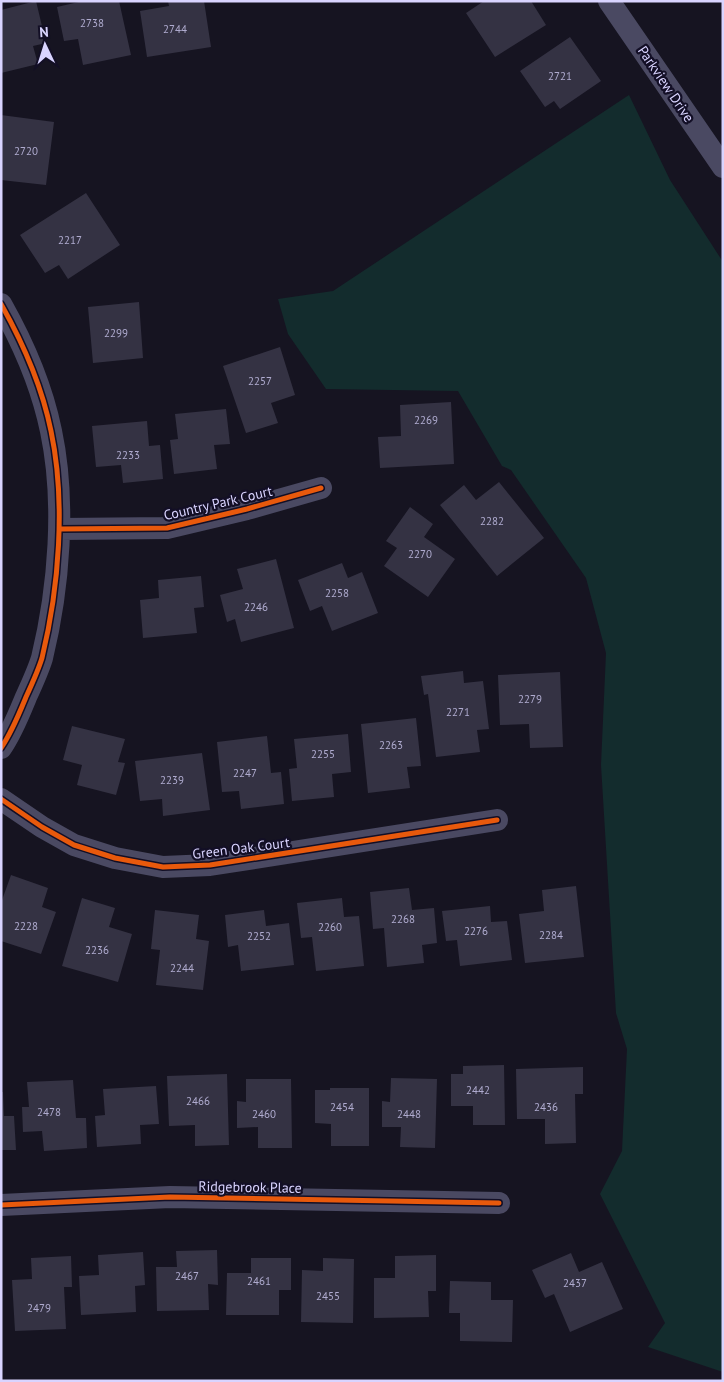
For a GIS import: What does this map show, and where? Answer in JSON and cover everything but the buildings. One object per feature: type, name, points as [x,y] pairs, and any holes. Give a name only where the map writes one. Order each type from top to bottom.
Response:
[{"type":"street","name":"Parkview Drive","points":[[609,1],[723,167]]},
{"type":"street","points":[[1,748],[16,722],[41,659],[55,588],[60,530],[56,464],[51,431],[38,383],[4,308]]},
{"type":"street","name":"Country Park Court","points":[[60,530],[167,528],[247,509],[320,488]]},
{"type":"street","name":"Green Oak Court","points":[[1,799],[42,827],[74,845],[115,858],[163,866],[210,866],[498,820]]},
{"type":"street","name":"Ridgebrook Place","points":[[1,1205],[170,1197],[499,1203]]},
{"type":"green space","points":[[629,95],[670,180],[723,262],[723,1372],[648,1347],[665,1323],[600,1194],[622,1151],[627,1049],[616,1013],[601,765],[606,653],[586,578],[511,470],[502,466],[458,391],[326,389],[288,334],[278,299],[333,291]]},
{"type":"cycle path","points":[[1,304],[31,366],[47,415],[56,458],[59,516],[59,545],[53,603],[42,658],[15,723],[1,748]]},
{"type":"cycle path","points":[[60,529],[167,528],[247,509],[321,488]]},
{"type":"cycle path","points":[[1,799],[42,827],[74,845],[115,858],[163,867],[210,865],[497,820]]},
{"type":"cycle path","points":[[1,1205],[170,1197],[499,1203]]}]
